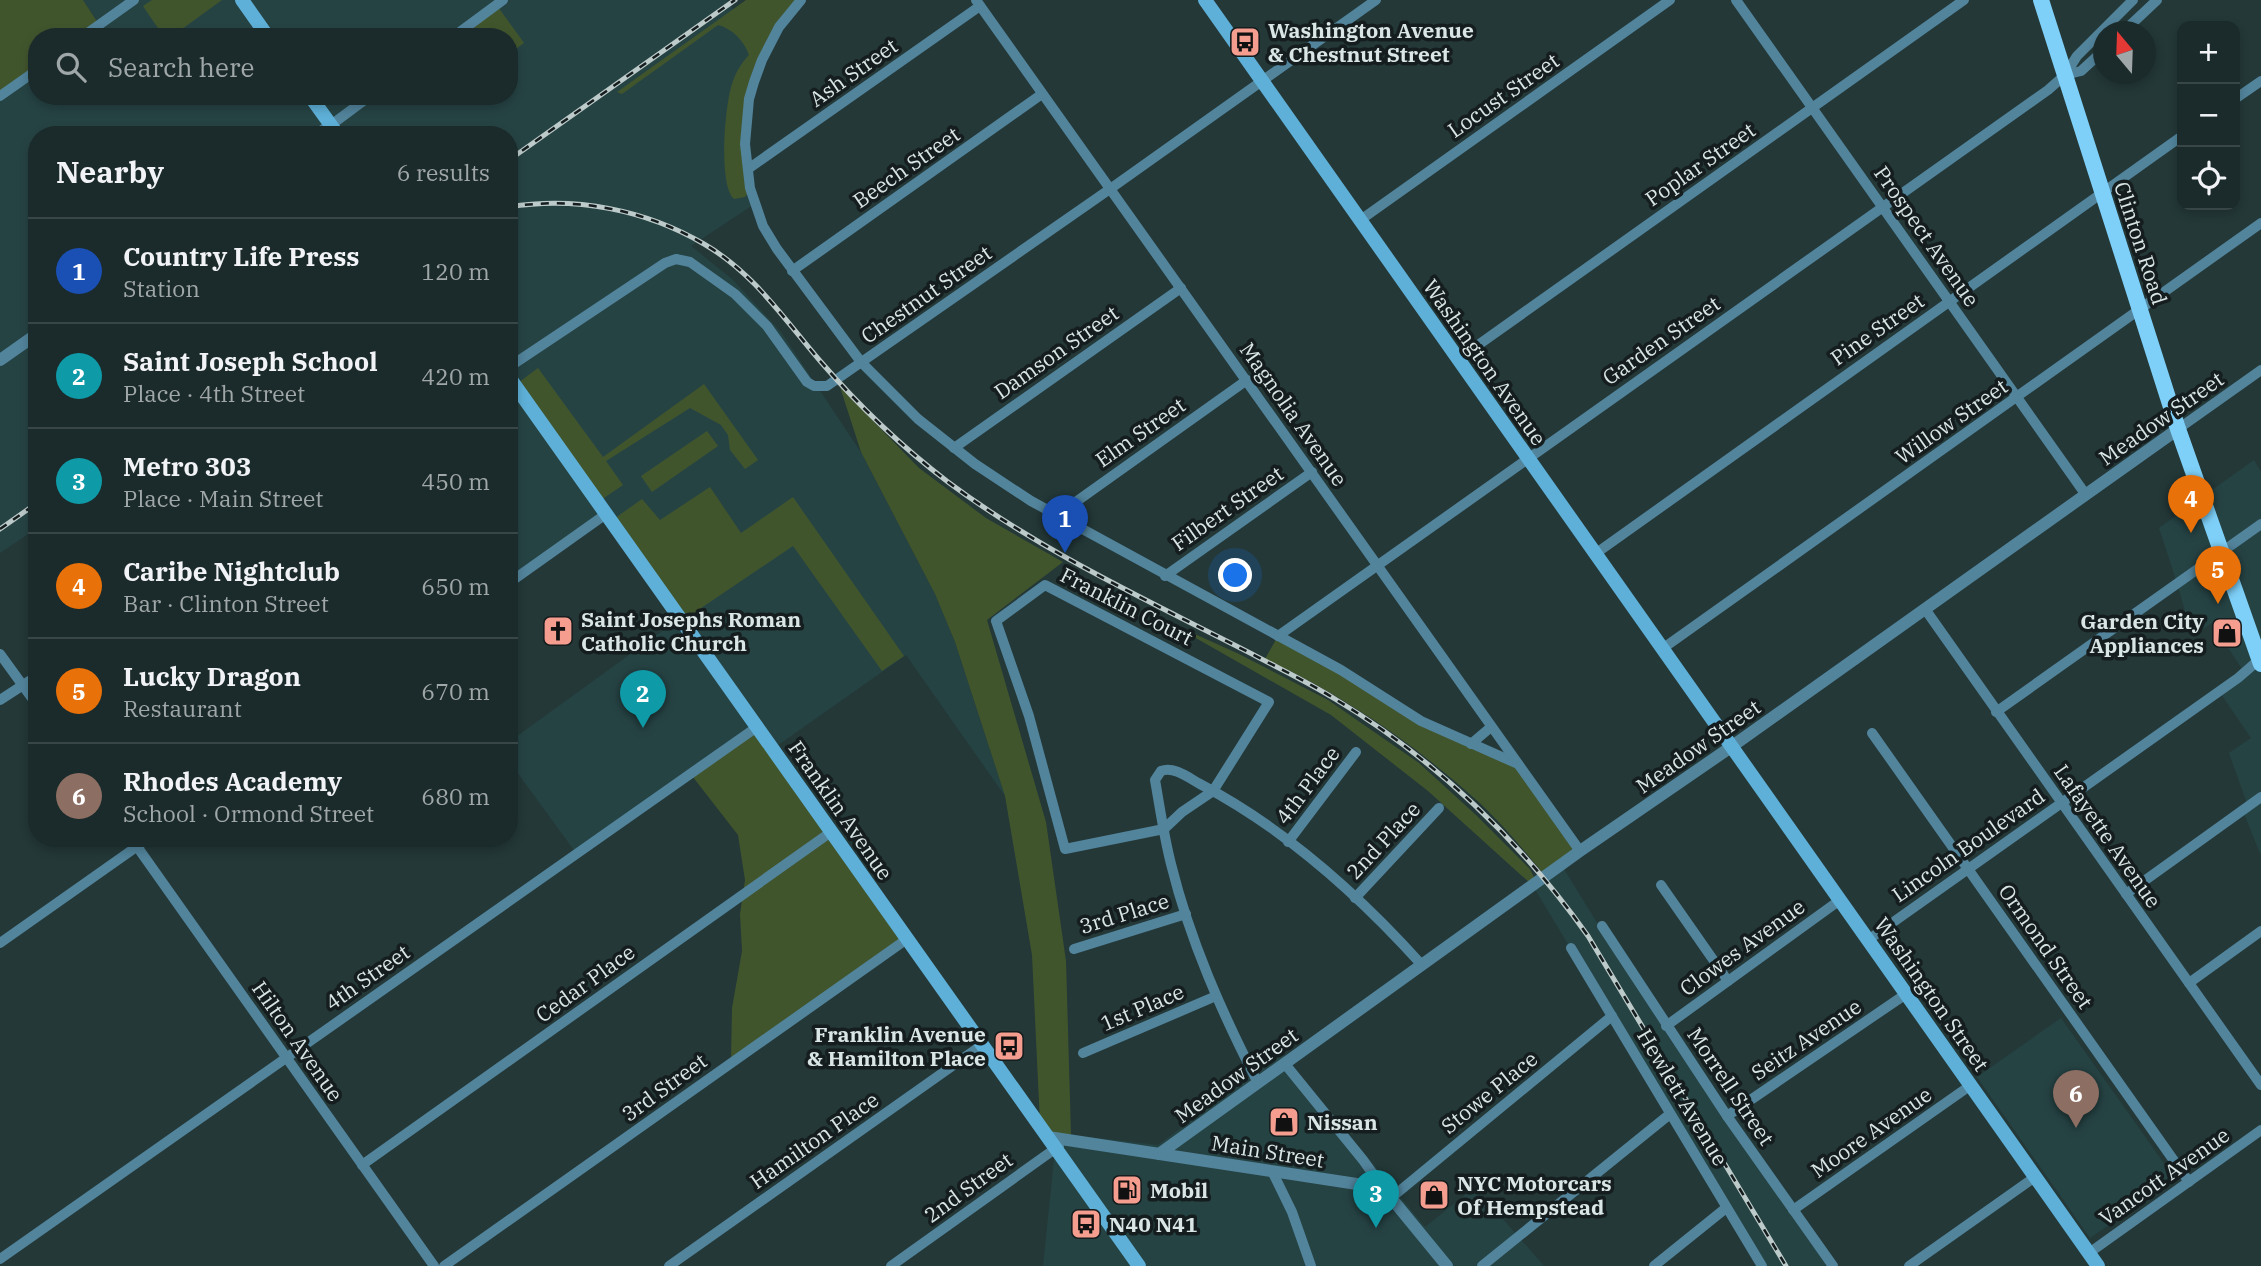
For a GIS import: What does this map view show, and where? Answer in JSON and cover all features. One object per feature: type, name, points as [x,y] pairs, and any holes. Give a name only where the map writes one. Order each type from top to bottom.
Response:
[{"type":"main road","points":[[242,0],[262,28]]},
{"type":"main road","name":"Washington Avenue","points":[[1205,0],[1731,747]]},
{"type":"main road","name":"Clinton Road","points":[[2041,0],[2178,429],[2260,661]]},
{"type":"main road","points":[[316,105],[331,126]]},
{"type":"main road","name":"Franklin Avenue","points":[[518,390],[906,939],[982,1045],[1057,1142],[1139,1266]]},
{"type":"main road","name":"Washington Street","points":[[1731,747],[2098,1266]]},
{"type":"street","points":[[95,28],[134,0]]},
{"type":"street","points":[[465,28],[503,0]]},
{"type":"street","points":[[801,0],[779,27],[754,82],[745,144],[750,188],[763,226],[792,271],[861,362],[908,410],[954,448],[1056,516],[1341,670],[1422,721],[1518,764]]},
{"type":"street","name":"Chestnut Street","points":[[518,360],[665,263],[676,259],[694,264],[744,301],[767,326],[810,384],[827,386],[1376,0]]},
{"type":"street","name":"Locust Street","points":[[1359,221],[1670,0]]},
{"type":"street","name":"Prospect Avenue","points":[[1736,0],[2087,495]]},
{"type":"street","name":"Poplar Street","points":[[1457,360],[1964,0]]},
{"type":"street","name":"Garden Street","points":[[1278,636],[2048,89],[2065,75],[2077,55],[2133,0]]},
{"type":"street","points":[[2135,21],[2157,0]]},
{"type":"street","name":"Ash Street","points":[[748,169],[978,3]]},
{"type":"street","name":"Magnolia Avenue","points":[[978,3],[1580,851]]},
{"type":"street","name":"Garden Street","points":[[2065,75],[2081,71],[2093,60]]},
{"type":"street","points":[[0,96],[28,76]]},
{"type":"street","points":[[2240,96],[2261,81]]},
{"type":"street","name":"Beech Street","points":[[792,271],[1042,94]]},
{"type":"street","points":[[338,126],[360,105]]},
{"type":"street","name":"Pine Street","points":[[1595,554],[2177,140]]},
{"type":"street","name":"Willow Street","points":[[1662,649],[2261,223]]},
{"type":"street","name":"Damson Street","points":[[954,448],[1181,288]]},
{"type":"street","points":[[0,360],[28,340]]},
{"type":"street","name":"Meadow Street","points":[[1159,1154],[1421,964],[2261,370]]},
{"type":"street","name":"Elm Street","points":[[1056,516],[1247,380]]},
{"type":"street","name":"Filbert Street","points":[[1166,576],[1312,472]]},
{"type":"street","points":[[518,577],[606,514]]},
{"type":"street","points":[[1996,712],[2261,524]]},
{"type":"street","name":"Franklin Court","points":[[1164,829],[1065,849],[1030,716],[996,621],[1045,585],[1269,702],[1213,791]]},
{"type":"street","name":"Lafayette Avenue","points":[[1925,609],[2261,1085]]},
{"type":"street","points":[[0,654],[28,692]]},
{"type":"street","name":"Lincoln Boulevard","points":[[1868,940],[2260,661]]},
{"type":"street","points":[[0,700],[28,682]]},
{"type":"street","name":"4th Street","points":[[0,1259],[757,727]]},
{"type":"street","points":[[1471,744],[1492,727]]},
{"type":"street","name":"Ormond Street","points":[[1872,733],[2189,1182]]},
{"type":"street","name":"4th Place","points":[[1289,842],[1356,752]]},
{"type":"street","points":[[1258,1083],[1197,950],[1171,864],[1155,780],[1158,774],[1167,769],[1172,770],[1213,791],[1289,842],[1355,898],[1421,964]]},
{"type":"street","points":[[1164,829],[1181,812],[1213,791]]},
{"type":"street","points":[[2126,894],[2261,797]]},
{"type":"street","name":"2nd Place","points":[[1355,898],[1439,808]]},
{"type":"street","name":"Cedar Place","points":[[362,1166],[831,832]]},
{"type":"street","points":[[0,943],[127,847]]},
{"type":"street","name":"Hilton Avenue","points":[[138,847],[434,1266]]},
{"type":"street","points":[[1661,885],[1728,981]]},
{"type":"street","name":"Clowes Avenue","points":[[1666,1026],[1840,900]]},
{"type":"street","name":"3rd Place","points":[[1074,949],[1186,914]]},
{"type":"street","name":"Morrell Street","points":[[1602,926],[1727,1116],[1833,1266]]},
{"type":"street","points":[[2189,983],[2261,931]]},
{"type":"street","name":"3rd Street","points":[[444,1266],[906,939]]},
{"type":"street","name":"Hewlett Avenue","points":[[1571,948],[1762,1266]]},
{"type":"street","name":"Seitz Avenue","points":[[1727,1116],[1906,994]]},
{"type":"street","name":"1st Place","points":[[1083,1053],[1216,996]]},
{"type":"street","name":"Stowe Place","points":[[1387,1193],[1612,1016]]},
{"type":"street","name":"Hamilton Place","points":[[669,1266],[982,1045]]},
{"type":"street","points":[[1285,1064],[1447,1266]]},
{"type":"street","name":"Moore Avenue","points":[[1793,1210],[1971,1085]]},
{"type":"street","points":[[1482,1266],[1671,1114]]},
{"type":"street","name":"Vancott Avenue","points":[[2089,1252],[2261,1130]]},
{"type":"street","name":"Main Street","points":[[1057,1142],[1272,1171],[1387,1193]]},
{"type":"street","name":"2nd Street","points":[[891,1266],[1057,1142]]},
{"type":"street","points":[[1272,1171],[1292,1212],[1311,1266]]},
{"type":"street","points":[[1909,1266],[2035,1177]]},
{"type":"street","points":[[1654,1266],[1726,1208]]},
{"type":"shaded area","points":[[83,0],[727,0],[764,57],[753,87],[746,149],[756,203],[691,246],[732,279],[781,332],[862,454],[935,594],[955,642],[1005,796],[906,655],[774,748],[757,724],[576,853],[518,773],[518,735],[680,618],[606,517],[518,579],[518,126],[28,126],[28,534],[0,553],[0,97],[28,77],[28,105],[518,105],[518,28],[96,28],[100,25]]},
{"type":"shaded area","points":[[2254,460],[2261,472],[2261,856],[2243,811],[2248,806],[2229,753],[2251,738],[2219,691],[2244,672],[2212,623],[2192,636],[2159,528]]},
{"type":"shaded area","points":[[1562,866],[1643,997],[1714,1103],[1833,1266],[1762,1266],[1533,886]]},
{"type":"shaded area","points":[[2061,1018],[2175,1179],[2090,1238],[1977,1077]]},
{"type":"shaded area","points":[[1282,1053],[1425,1227],[1475,1187],[1544,1266],[1043,1266],[1055,1150],[1071,1135],[1158,1145]]},
{"type":"green space","points":[[0,0],[83,0],[100,26],[28,28],[28,77],[0,97]]},
{"type":"green space","points":[[152,0],[222,0],[183,28],[158,28],[143,6]]},
{"type":"green space","points":[[746,0],[802,0],[764,57],[748,120],[751,189],[745,197],[734,199],[729,191],[724,162],[727,108],[735,76],[749,55],[737,36],[718,25],[622,94],[617,92]]},
{"type":"green space","points":[[498,7],[513,28],[469,28]]},
{"type":"green space","points":[[518,35],[524,43],[518,47]]},
{"type":"green space","points":[[538,368],[603,457],[704,384],[758,460],[745,469],[730,450],[728,435],[721,425],[690,408],[606,461],[623,485],[598,502],[518,389],[518,383]]},
{"type":"green space","points":[[840,387],[919,468],[986,518],[1063,562],[987,620],[1046,822],[1066,961],[1071,1135],[1058,1147],[1040,1123],[1032,955],[1005,796],[955,642],[935,594],[861,452]]},
{"type":"green space","points":[[707,431],[718,446],[652,492],[641,476]]},
{"type":"green space","points":[[710,487],[741,533],[793,497],[904,656],[882,671],[793,546],[682,621],[611,521],[642,499],[660,520]]},
{"type":"green space","points":[[1166,621],[1239,654],[1328,700],[1419,763],[1530,869],[1537,883],[1534,886],[1428,791],[1331,715]]},
{"type":"green space","points":[[1278,636],[1421,721],[1509,759],[1580,852],[1546,877],[1491,813],[1432,762],[1352,706],[1265,659]]},
{"type":"green space","points":[[756,723],[908,937],[731,1061],[732,1008],[742,951],[740,914],[745,880],[738,835],[689,772]]},
{"type":"railway","points":[[518,154],[735,0]]},
{"type":"railway","points":[[518,206],[560,203],[610,209],[658,222],[704,244],[753,283],[850,394],[898,440],[948,482],[1058,553],[1325,693],[1372,723],[1441,775],[1505,835],[1562,901],[1588,936],[1786,1266]]},
{"type":"railway","points":[[0,529],[28,509]]},
{"type":"place","name":"Washington Avenue & Chestnut Street","points":[[1245,42]]},
{"type":"place","name":"Caribe Nightclub","points":[[2191,533]]},
{"type":"place","name":"Country Life Press","points":[[1065,553]]},
{"type":"place","name":"Lucky Dragon","points":[[2218,604]]},
{"type":"place","name":"Saint Josephs Roman Catholic Church","points":[[558,631]]},
{"type":"place","name":"Garden City Appliances","points":[[2227,633]]},
{"type":"place","name":"Saint Joseph School","points":[[643,728]]},
{"type":"place","name":"Franklin Avenue & Hamilton Place","points":[[1009,1046]]},
{"type":"place","name":"Nissan","points":[[1284,1122]]},
{"type":"place","name":"Rhodes Academy","points":[[2076,1128]]},
{"type":"place","name":"Mobil","points":[[1127,1190]]},
{"type":"place","name":"NYC Motorcars Of Hempstead","points":[[1434,1195]]},
{"type":"place","name":"N40 N41","points":[[1086,1224]]},
{"type":"place","name":"Metro 303","points":[[1376,1228]]}]
